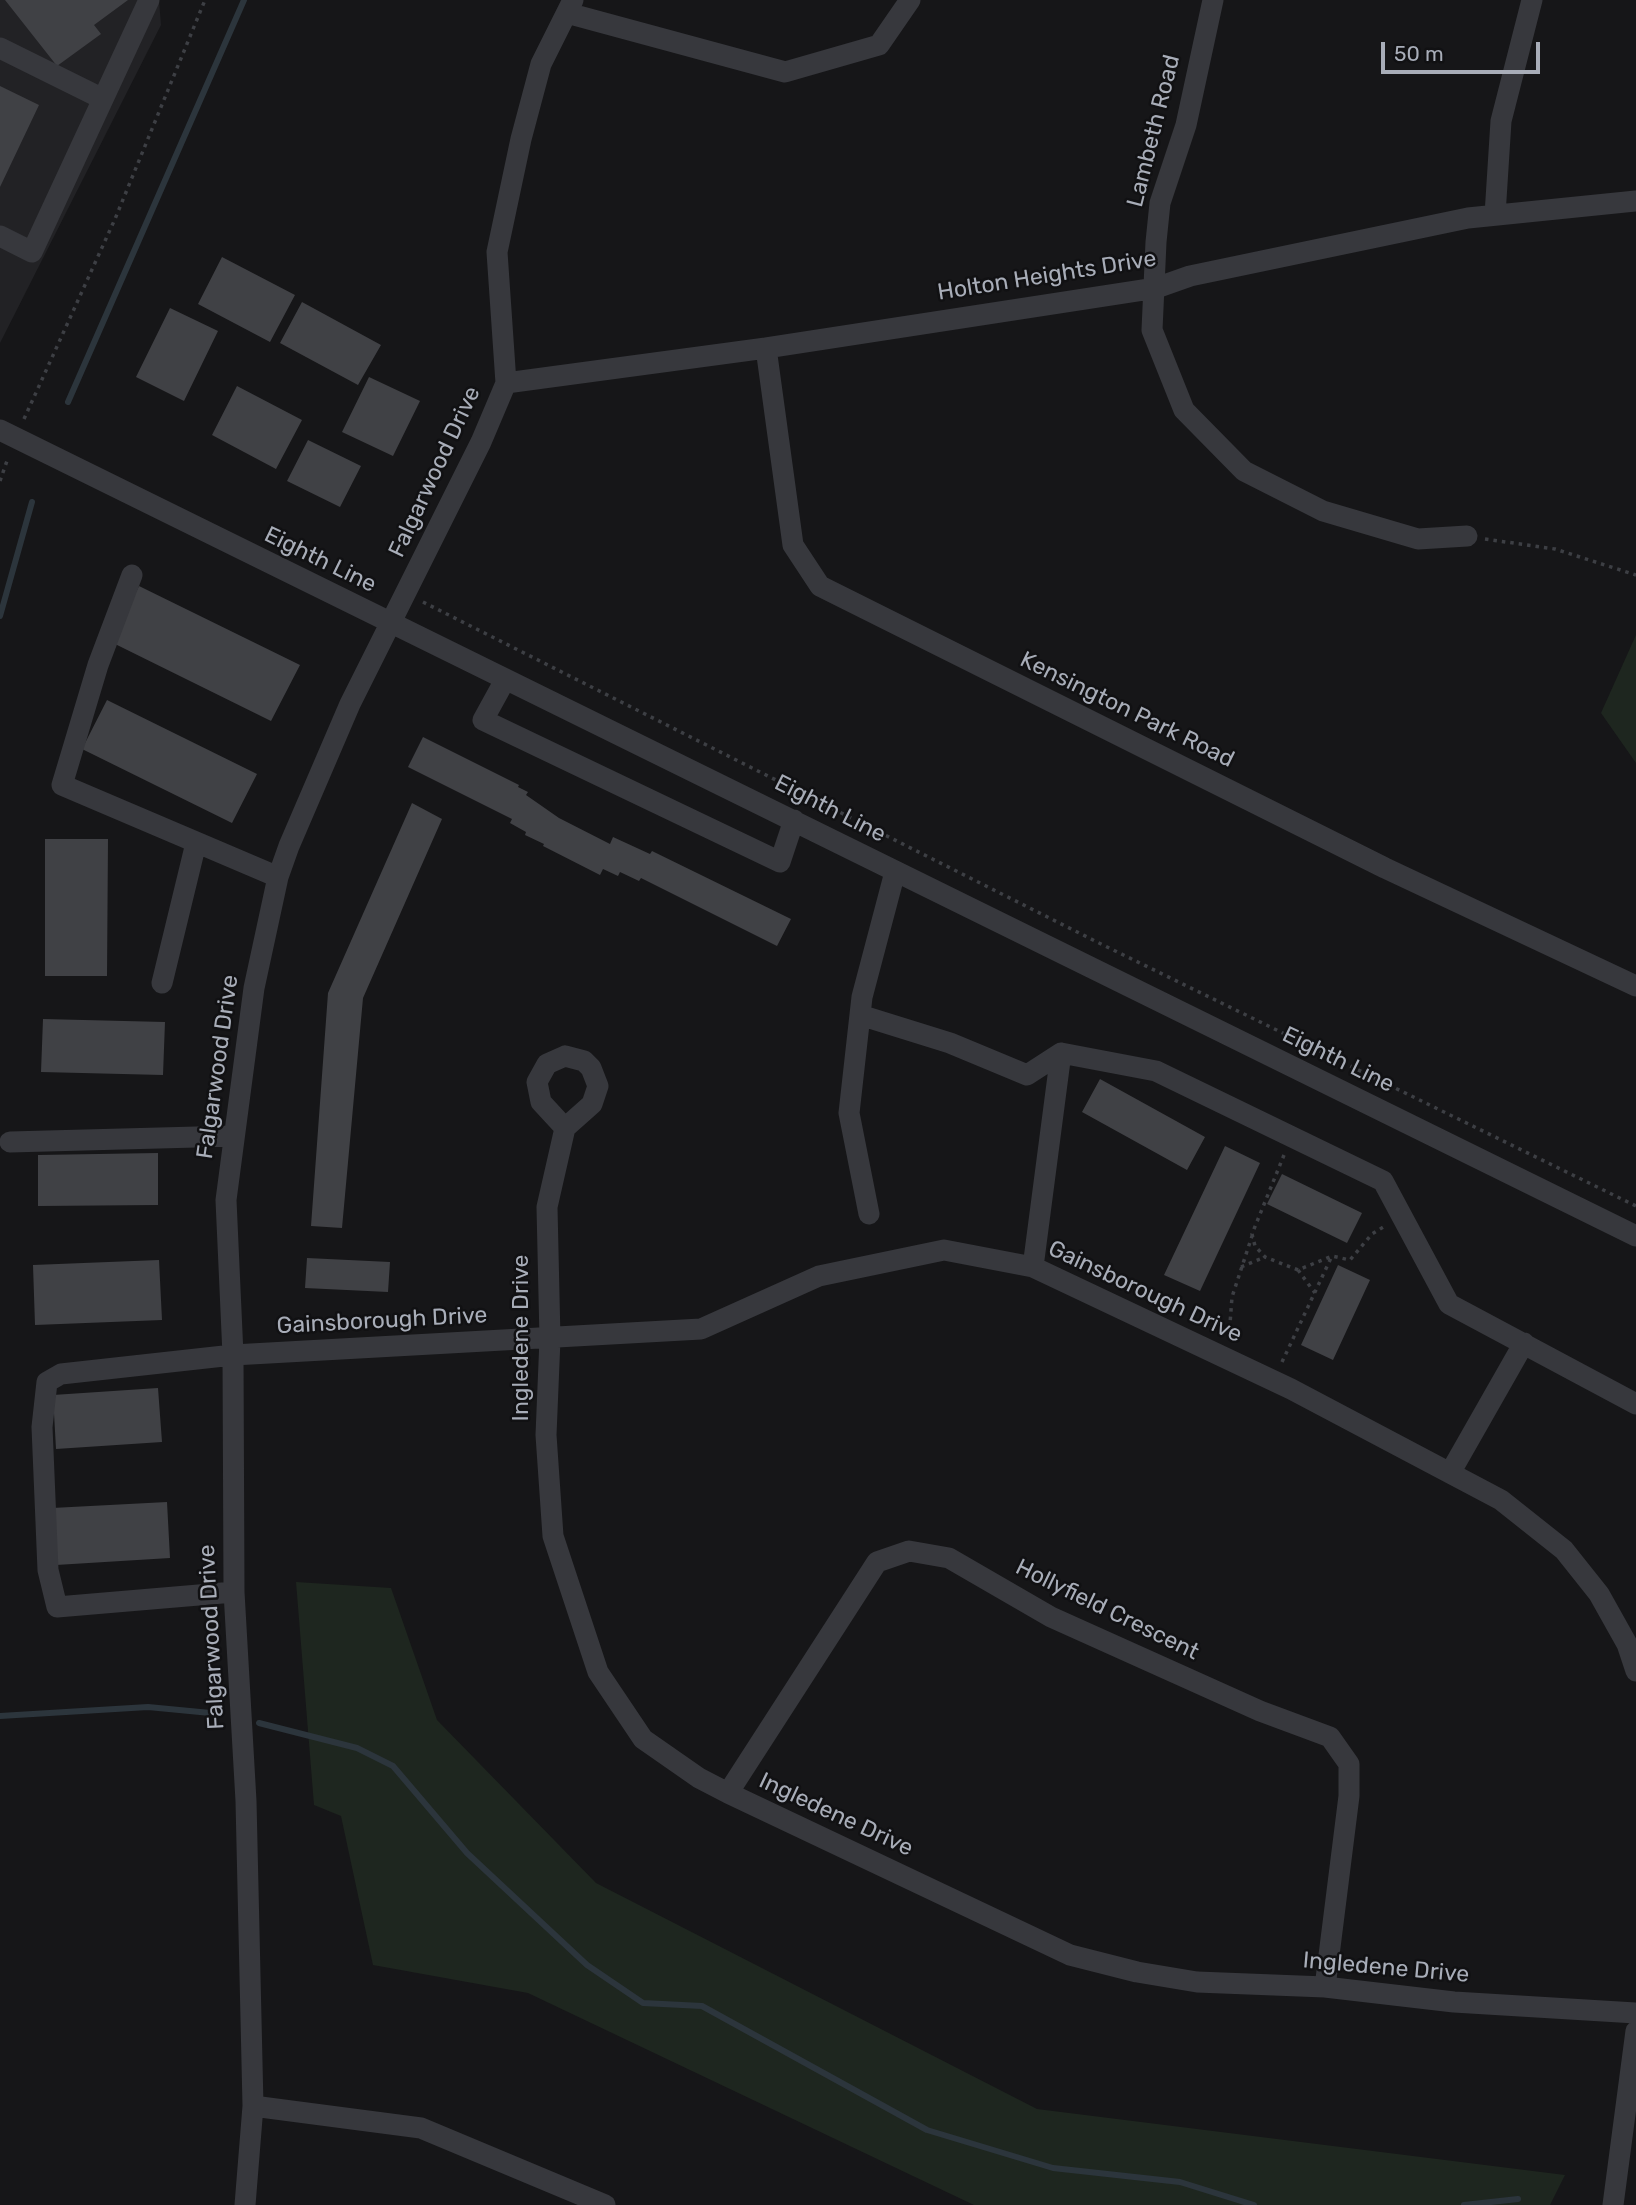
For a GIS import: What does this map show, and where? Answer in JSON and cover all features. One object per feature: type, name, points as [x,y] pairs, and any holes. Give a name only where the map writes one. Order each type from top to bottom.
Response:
[{"type":"street","points":[[0,236],[32,251],[149,0]]},
{"type":"street","points":[[570,7],[785,72],[879,45],[910,0]]},
{"type":"street","name":"Lambeth Road","points":[[1213,0],[1186,125],[1160,202],[1152,330],[1184,410],[1244,471],[1323,511],[1418,539],[1467,536]]},
{"type":"street","points":[[1495,215],[1501,121],[1532,0]]},
{"type":"street","name":"Falgarwood Drive","points":[[245,2205],[253,2106],[246,1801],[233,1592],[233,1355],[226,1200],[254,988],[278,877],[351,704],[481,442],[506,383],[497,252],[520,139],[541,64],[570,7]]},
{"type":"street","points":[[0,48],[103,99]]},
{"type":"street","name":"Holton Heights Drive","points":[[506,383],[766,348],[1156,288],[1190,276],[1495,215],[1636,201]]},
{"type":"street","name":"Kensington Park Road","points":[[766,348],[793,545],[820,586],[1373,862],[1636,986]]},
{"type":"street","name":"Eighth Line","points":[[0,430],[391,625],[794,820],[1636,1236]]},
{"type":"street","points":[[132,575],[98,665],[62,785],[278,877]]},
{"type":"street","points":[[505,680],[483,720],[780,862],[794,820]]},
{"type":"street","points":[[162,983],[196,842]]},
{"type":"street","points":[[869,1214],[849,1113],[862,997],[895,872]]},
{"type":"street","points":[[860,1015],[950,1043],[1027,1075],[1061,1053],[1156,1071],[1383,1181],[1450,1304],[1636,1404]]},
{"type":"street","points":[[1032,1267],[1061,1053]]},
{"type":"street","name":"Ingledene Drive","points":[[565,1128],[547,1207],[550,1339],[546,1435],[553,1536],[598,1672],[643,1739],[699,1778],[728,1793],[1070,1955],[1137,1972],[1197,1982],[1325,1987],[1454,2002],[1636,2013]]},
{"type":"street","points":[[10,1142],[234,1136]]},
{"type":"street","name":"Gainsborough Drive","points":[[233,1592],[57,1607],[48,1570],[42,1427],[47,1382],[61,1374],[233,1355],[701,1329],[820,1276],[944,1250],[1032,1267],[1273,1381],[1501,1500],[1564,1550],[1598,1594],[1627,1644],[1636,1671]]},
{"type":"street","points":[[1450,1473],[1524,1343]]},
{"type":"street","name":"Hollyfield Crescent","points":[[728,1793],[877,1562],[909,1551],[949,1558],[1051,1617],[1260,1711],[1330,1737],[1349,1764],[1349,1796],[1325,1987]]},
{"type":"street","points":[[1613,2205],[1636,2031]]},
{"type":"street","points":[[253,2106],[421,2128],[572,2199],[605,2205]]},
{"type":"path","points":[[24,420],[115,219],[205,0]]},
{"type":"path","points":[[1467,536],[1555,549],[1636,575]]},
{"type":"path","points":[[405,597],[425,602],[1099,943],[1636,1206]]},
{"type":"path","points":[[1227,1359],[1232,1297],[1252,1234],[1291,1137]]},
{"type":"path","points":[[1298,1269],[1332,1256],[1350,1260],[1372,1234],[1401,1215]]},
{"type":"path","points":[[1252,1234],[1255,1246],[1265,1257],[1298,1269],[1315,1293]]},
{"type":"path","points":[[1273,1381],[1332,1256]]},
{"type":"path","points":[[1241,1267],[1265,1257]]},
{"type":"shaded area","points":[[0,0],[159,0],[161,25],[0,343]]},
{"type":"shaded area","points":[[1636,635],[1636,763],[1601,713]]},
{"type":"shaded area","points":[[296,1582],[391,1588],[437,1720],[596,1883],[1037,2109],[1565,2175],[1550,2205],[974,2205],[528,1993],[373,1965],[341,1816],[314,1805]]},
{"type":"building","points":[[5,0],[128,0],[94,25],[101,34],[57,66]]},
{"type":"building","points":[[0,86],[39,105],[0,187]]},
{"type":"building","points":[[222,257],[295,295],[270,342],[198,304]]},
{"type":"building","points":[[302,302],[381,345],[358,385],[280,343]]},
{"type":"building","points":[[170,308],[218,331],[184,401],[136,377]]},
{"type":"building","points":[[369,377],[420,401],[393,456],[342,432]]},
{"type":"building","points":[[237,386],[302,420],[276,469],[212,435]]},
{"type":"building","points":[[308,440],[361,466],[340,507],[287,481]]},
{"type":"building","points":[[139,586],[300,665],[271,721],[111,642]]},
{"type":"building","points":[[107,700],[257,774],[232,823],[82,749]]},
{"type":"building","points":[[423,737],[519,785],[518,787],[528,792],[526,795],[559,818],[610,844],[613,837],[650,854],[652,851],[791,919],[777,946],[641,878],[639,881],[620,872],[618,876],[603,869],[600,875],[525,835],[526,832],[510,823],[512,819],[408,767]]},
{"type":"building","points":[[412,803],[442,819],[363,998],[342,1228],[311,1226],[328,993]]},
{"type":"building","points":[[45,839],[108,839],[107,976],[45,976]]},
{"type":"building","points":[[43,1019],[165,1022],[163,1075],[41,1072]]},
{"type":"building","points":[[1100,1079],[1205,1137],[1187,1170],[1082,1112]]},
{"type":"building","points":[[1225,1146],[1260,1163],[1200,1291],[1164,1275]]},
{"type":"building","points":[[158,1153],[158,1205],[38,1206],[38,1155]]},
{"type":"building","points":[[1282,1174],[1362,1213],[1347,1243],[1267,1204]]},
{"type":"building","points":[[307,1258],[390,1262],[388,1292],[305,1288]]},
{"type":"building","points":[[159,1260],[162,1320],[35,1325],[33,1265]]},
{"type":"building","points":[[1338,1265],[1370,1280],[1333,1360],[1301,1345]]},
{"type":"building","points":[[158,1388],[162,1442],[56,1449],[53,1395]]},
{"type":"building","points":[[167,1502],[170,1558],[56,1565],[52,1508]]},
{"type":"waterway","points":[[68,402],[244,0]]},
{"type":"waterway","points":[[0,616],[32,502]]},
{"type":"waterway","points":[[0,1716],[148,1707],[221,1714]]},
{"type":"waterway","points":[[259,1723],[357,1748],[393,1766],[467,1853],[587,1965],[643,2003],[702,2006],[927,2130],[1053,2168],[1180,2182],[1254,2205]]},
{"type":"waterway","points":[[1464,2205],[1518,2199]]}]
